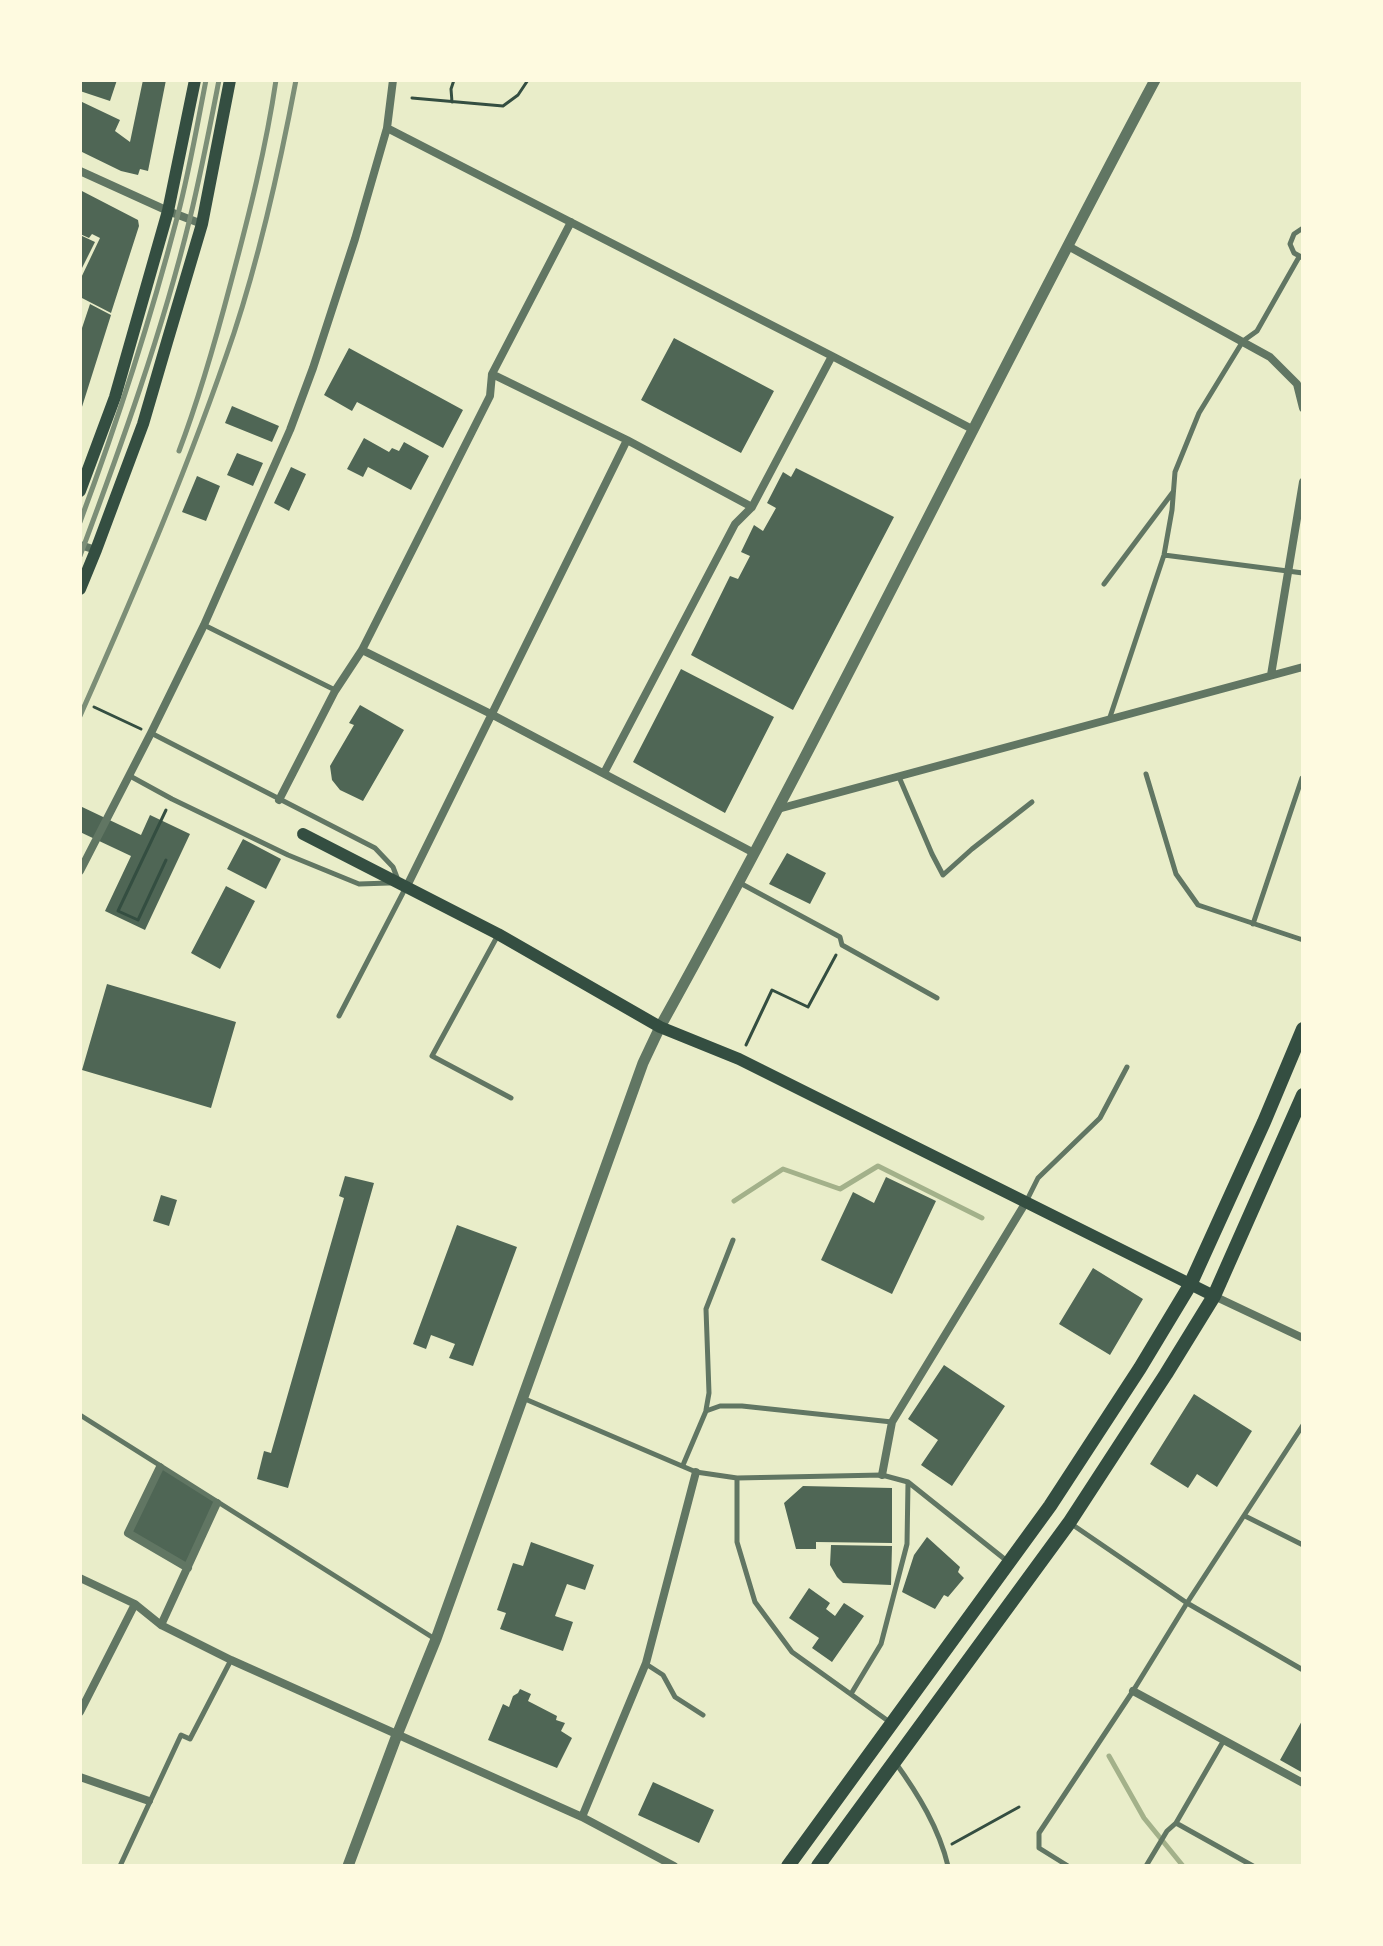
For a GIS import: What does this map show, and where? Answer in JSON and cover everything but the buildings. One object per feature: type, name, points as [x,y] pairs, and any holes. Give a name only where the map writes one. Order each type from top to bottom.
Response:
[{"type":"main road","points":[[80,491],[115,397],[168,211],[195,80]]},
{"type":"main road","points":[[80,589],[143,424],[202,224],[230,80]]},
{"type":"main road","points":[[303,834],[498,934],[660,1027],[739,1059],[1214,1296]]},
{"type":"main road","points":[[788,1866],[1050,1506],[1190,1285],[1303,1029]]},
{"type":"main road","points":[[818,1866],[1069,1523],[1214,1296],[1303,1095]]},
{"type":"street","points":[[80,871],[204,625],[299,405],[355,239],[387,128],[393,80]]},
{"type":"street","points":[[348,1866],[436,1639],[643,1063],[1155,80]]},
{"type":"street","points":[[387,128],[974,430]]},
{"type":"street","points":[[80,171],[202,224]]},
{"type":"street","points":[[279,800],[335,691],[362,650],[490,396],[492,374],[571,222]]},
{"type":"street","points":[[1068,246],[1270,357],[1297,384],[1303,408]]},
{"type":"street","points":[[604,773],[735,524],[752,507],[832,356]]},
{"type":"street","points":[[492,374],[627,440],[752,507]]},
{"type":"street","points":[[403,884],[627,440]]},
{"type":"street","points":[[1271,675],[1303,482]]},
{"type":"street","points":[[80,545],[96,550]]},
{"type":"street","points":[[362,650],[491,714],[754,853]]},
{"type":"street","points":[[778,809],[1303,667]]},
{"type":"street","points":[[882,1475],[892,1422],[1026,1202]]},
{"type":"street","points":[[1214,1296],[1303,1338]]},
{"type":"street","points":[[160,1467],[128,1533],[188,1568]]},
{"type":"street","points":[[582,1817],[646,1663],[696,1472]]},
{"type":"street","points":[[161,1625],[217,1503]]},
{"type":"street","points":[[80,1578],[135,1604],[161,1625],[231,1660],[582,1817],[674,1866]]},
{"type":"street","points":[[80,1712],[135,1604]]},
{"type":"street","points":[[1133,1691],[1303,1783]]},
{"type":"street","points":[[80,1777],[149,1801]]},
{"type":"lane","points":[[1109,721],[1164,555],[1175,472],[1199,413],[1243,341],[1257,331],[1301,257],[1294,253],[1290,244],[1294,234],[1303,228]]},
{"type":"lane","points":[[1104,584],[1173,492]]},
{"type":"lane","points":[[1164,555],[1303,573]]},
{"type":"lane","points":[[204,625],[335,691]]},
{"type":"lane","points":[[151,733],[375,848],[393,867],[403,884]]},
{"type":"lane","points":[[1146,774],[1176,874],[1198,905],[1303,940]]},
{"type":"lane","points":[[130,776],[288,855],[359,884],[403,884]]},
{"type":"lane","points":[[899,776],[943,875],[1032,802]]},
{"type":"lane","points":[[1253,924],[1302,778]]},
{"type":"lane","points":[[739,882],[840,937],[842,945],[937,998]]},
{"type":"lane","points":[[339,1016],[403,884]]},
{"type":"lane","points":[[498,934],[432,1056],[511,1098]]},
{"type":"lane","points":[[1026,1202],[1038,1178],[1100,1118],[1127,1067]]},
{"type":"lane","points":[[683,1465],[706,1411],[709,1393],[706,1309],[733,1240]]},
{"type":"lane","points":[[524,1399],[696,1472],[737,1478],[882,1475],[908,1482],[1009,1563]]},
{"type":"lane","points":[[706,1411],[720,1406],[742,1406],[892,1422]]},
{"type":"lane","points":[[80,1415],[436,1639]]},
{"type":"lane","points":[[1068,1866],[1039,1848],[1039,1833],[1303,1425]]},
{"type":"lane","points":[[737,1478],[737,1542],[755,1602],[792,1652],[892,1723]]},
{"type":"lane","points":[[851,1694],[881,1644],[907,1544],[908,1482]]},
{"type":"lane","points":[[1245,1516],[1303,1545]]},
{"type":"lane","points":[[1069,1523],[1187,1603],[1303,1670]]},
{"type":"lane","points":[[120,1866],[181,1735],[190,1739],[231,1660]]},
{"type":"lane","points":[[646,1663],[663,1675],[675,1697],[703,1715]]},
{"type":"lane","points":[[1146,1866],[1167,1831],[1176,1823],[1224,1740]]},
{"type":"lane","points":[[895,1762],[917,1791],[948,1866]]},
{"type":"lane","points":[[1176,1823],[1253,1866]]},
{"type":"path","points":[[452,102],[454,80]]},
{"type":"path","points":[[412,98],[503,106],[518,95],[528,80]]},
{"type":"path","points":[[94,707],[151,733]]},
{"type":"path","points":[[161,820],[118,911],[138,920],[166,860]]},
{"type":"path","points":[[739,1059],[772,990],[808,1007],[842,945]]},
{"type":"path","points":[[943,1848],[1019,1807]]},
{"type":"waterway","points":[[734,1201],[783,1169],[840,1189],[878,1166],[982,1218]]},
{"type":"waterway","points":[[1109,1756],[1144,1818],[1183,1866]]},
{"type":"railway","points":[[80,522],[156,295],[181,201],[206,80]]},
{"type":"railway","points":[[80,556],[167,304],[194,201],[219,80]]},
{"type":"railway","points":[[179,451],[238,257],[276,80]]},
{"type":"railway","points":[[80,716],[162,526],[234,333],[269,208],[296,80]]}]
